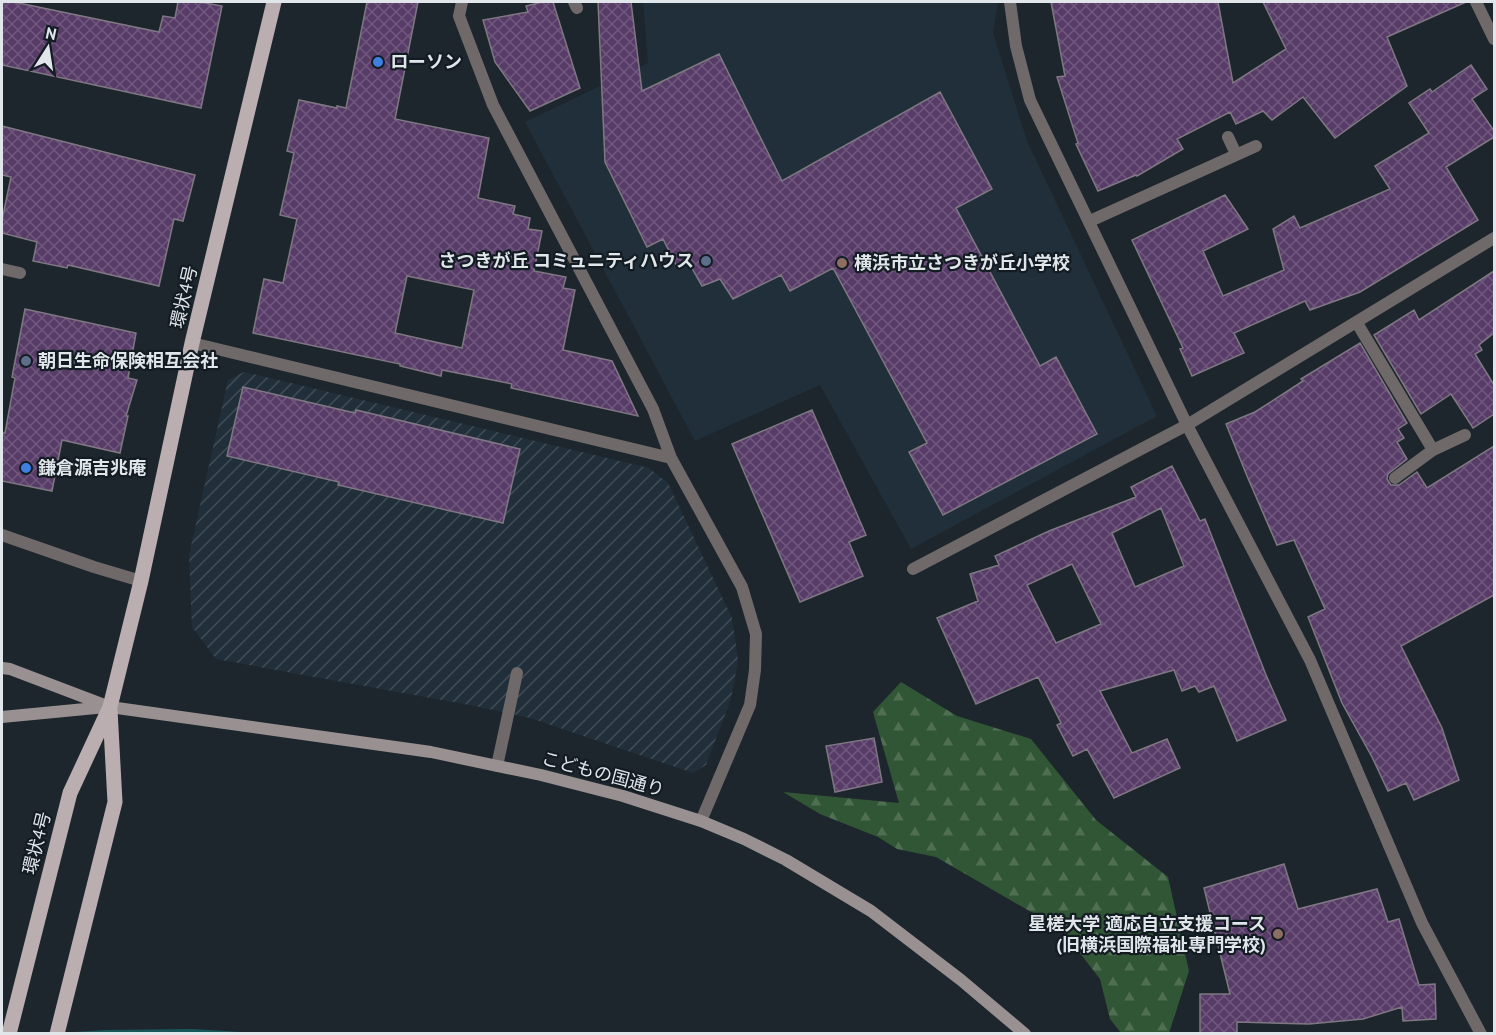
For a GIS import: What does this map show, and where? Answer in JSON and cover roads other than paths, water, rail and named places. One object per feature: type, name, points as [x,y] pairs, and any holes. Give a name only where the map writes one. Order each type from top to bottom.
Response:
[{"type":"main road","name":"環状4号","points":[[9,1034],[69,793],[110,707],[141,581],[192,343],[274,2]]},
{"type":"main road","name":"こどもの国通り","points":[[2,668],[110,707],[431,752],[623,796],[701,822],[744,839],[786,860],[871,911],[961,980],[1024,1034]]},
{"type":"main road","name":"環状4号","points":[[57,1034],[115,802],[110,707]]},
{"type":"main road","name":"こどもの国通り","points":[[2,717],[110,707]]},
{"type":"street","points":[[462,2],[459,16],[493,105],[652,409],[671,458],[742,587],[756,634],[755,670],[750,705],[701,822]]},
{"type":"street","points":[[1010,2],[1016,46],[1030,100],[1187,425],[1310,660],[1422,923],[1481,1034]]},
{"type":"street","points":[[1476,2],[1494,39]]},
{"type":"street","points":[[1228,137],[1236,154]]},
{"type":"street","points":[[1090,221],[1256,146]]},
{"type":"street","points":[[913,569],[1187,425],[1494,238]]},
{"type":"street","points":[[2,269],[20,273]]},
{"type":"street","points":[[1357,323],[1433,450]]},
{"type":"street","points":[[192,343],[671,458]]},
{"type":"street","points":[[1395,478],[1433,450],[1465,435]]},
{"type":"street","points":[[2,536],[141,581]]},
{"type":"street","points":[[497,766],[517,673]]},
{"type":"water","points":[[193,1029],[256,1033],[42,1034],[106,1030]]},
{"type":"place","name":"ローソン","points":[[378,62]]},
{"type":"place","name":"さつきが丘 コミュニティハウス","points":[[706,261]]},
{"type":"place","name":"横浜市立さつきが丘小学校","points":[[842,263]]},
{"type":"place","name":"朝日生命保険相互会社","points":[[26,361]]},
{"type":"place","name":"鎌倉源吉兆庵","points":[[26,468]]},
{"type":"place","name":"星槎大学 適応自立支援コース (旧横浜国際福祉専門学校)","points":[[1278,934]]}]
